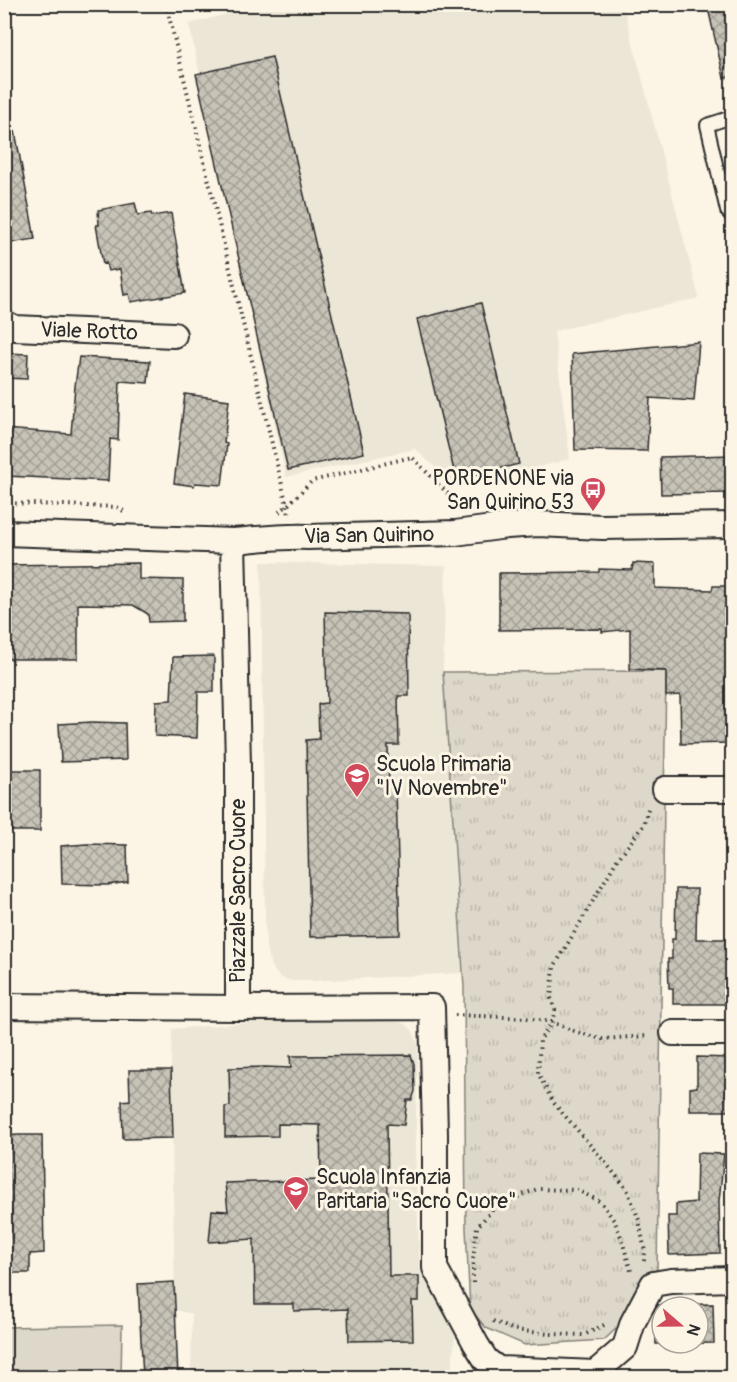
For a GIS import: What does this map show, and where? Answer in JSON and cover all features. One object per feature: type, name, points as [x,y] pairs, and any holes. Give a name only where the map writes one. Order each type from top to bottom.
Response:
[{"type":"street","name":"Viale Rotto","points":[[4,323],[15,328],[174,335]]},
{"type":"street","name":"Via San Quirino","points":[[4,533],[233,541],[290,536],[455,533],[538,524],[602,527],[732,525]]},
{"type":"street","name":"Piazzale Sacro Cuore","points":[[4,1006],[238,1008],[238,765],[233,541]]},
{"type":"street","points":[[664,789],[732,789]]},
{"type":"street","points":[[238,1008],[432,1007],[435,1268],[486,1359],[498,1369],[596,1372],[625,1347],[633,1323],[643,1274],[670,1281],[732,1279]]},
{"type":"street","points":[[673,1033],[732,1033]]},
{"type":"lane","points":[[732,117],[707,125],[727,211],[732,216]]},
{"type":"path","points":[[166,4],[290,516],[290,536]]},
{"type":"path","points":[[274,515],[287,506],[312,481],[412,457],[455,501],[472,506]]},
{"type":"path","points":[[4,501],[6,503],[117,507],[131,515]]},
{"type":"path","points":[[643,1274],[645,1252],[639,1220],[627,1189],[553,1102],[538,1073],[540,1040],[552,1022],[555,1010],[550,998],[554,967],[617,860],[643,826],[651,798],[664,789]]},
{"type":"path","points":[[432,1014],[526,1018],[552,1022],[602,1039],[673,1033]]},
{"type":"path","points":[[473,1283],[477,1227],[496,1206],[537,1189],[577,1190],[601,1202],[615,1222],[621,1237],[643,1274]]},
{"type":"path","points":[[484,1317],[514,1330],[584,1335],[614,1320]]},
{"type":"shaded area","points":[[262,5],[623,5],[699,298],[554,331],[570,459],[457,487],[415,449],[286,477],[189,24]]},
{"type":"shaded area","name":"Scuola Primaria \"IV Novembre\"","points":[[261,562],[446,566],[443,672],[462,973],[292,981],[279,977],[271,966],[266,947],[265,925]]},
{"type":"shaded area","name":"Scuola Infanzia Paritaria \"Sacro Cuore\"","points":[[328,1019],[395,1021],[406,1024],[413,1031],[418,1044],[415,1154],[420,1270],[425,1279],[433,1284],[456,1327],[451,1377],[191,1377],[192,1314],[175,1310],[172,1029],[265,1021]]},
{"type":"green space","points":[[666,671],[657,1272],[619,1326],[604,1340],[525,1345],[486,1328],[470,1309],[466,1228],[464,987],[443,672]]},
{"type":"green space","points":[[122,1325],[121,1377],[5,1377],[5,1327]]},
{"type":"building","points":[[707,4],[732,4],[732,77],[724,78]]},
{"type":"building","points":[[272,57],[364,453],[288,470],[196,74]]},
{"type":"building","points":[[15,131],[35,239],[4,244],[4,132]]},
{"type":"building","points":[[135,203],[138,215],[151,213],[152,216],[171,213],[185,293],[131,302],[129,294],[124,295],[120,269],[108,271],[106,263],[103,264],[96,225],[99,225],[98,210]]},
{"type":"building","points":[[481,303],[519,464],[456,479],[417,319]]},
{"type":"building","points":[[699,342],[694,401],[650,398],[647,451],[575,450],[572,354]]},
{"type":"building","points":[[4,353],[28,354],[27,379],[4,378]]},
{"type":"building","points":[[79,357],[150,361],[148,383],[120,381],[118,440],[110,439],[108,481],[6,476],[4,429],[71,434]]},
{"type":"building","points":[[185,394],[229,400],[222,485],[195,483],[194,486],[174,483]]},
{"type":"building","points":[[732,455],[732,493],[661,494],[660,457]]},
{"type":"building","points":[[139,563],[139,579],[183,580],[183,621],[149,622],[148,614],[133,605],[78,604],[78,659],[4,659],[4,565]]},
{"type":"building","points":[[633,563],[655,564],[655,588],[712,590],[713,586],[732,586],[732,743],[681,744],[680,695],[666,696],[666,671],[630,669],[630,629],[602,632],[602,629],[499,630],[499,573],[632,570]]},
{"type":"building","points":[[325,612],[408,614],[409,696],[398,696],[399,745],[388,745],[389,788],[396,788],[400,935],[310,937],[306,740],[319,739],[318,704],[327,703]]},
{"type":"building","points":[[214,656],[214,692],[198,692],[197,738],[155,736],[156,701],[171,700],[173,657]]},
{"type":"building","points":[[125,723],[126,760],[61,762],[59,724]]},
{"type":"building","points":[[11,770],[40,770],[40,831],[11,831]]},
{"type":"building","points":[[127,845],[128,882],[107,885],[62,884],[61,846]]},
{"type":"building","points":[[676,889],[697,889],[696,939],[732,939],[732,1004],[673,1004],[673,988],[669,988],[668,959],[672,959],[672,939],[675,939]]},
{"type":"building","points":[[411,1055],[414,1064],[415,1091],[412,1100],[407,1100],[404,1125],[387,1124],[389,1276],[419,1276],[419,1301],[412,1301],[413,1340],[349,1341],[348,1309],[294,1311],[294,1304],[255,1304],[254,1239],[209,1242],[212,1210],[228,1211],[225,1183],[321,1180],[320,1125],[278,1124],[278,1136],[225,1137],[225,1107],[230,1106],[229,1068],[291,1068],[290,1056]]},
{"type":"building","points":[[697,1057],[732,1058],[732,1106],[729,1106],[729,1111],[690,1111],[690,1088],[697,1087]]},
{"type":"building","points":[[129,1070],[171,1070],[173,1138],[123,1139],[122,1101],[130,1100]]},
{"type":"building","points":[[42,1135],[44,1253],[30,1254],[30,1273],[4,1273],[4,1136]]},
{"type":"building","points":[[697,1153],[724,1154],[719,1201],[720,1253],[669,1255],[668,1216],[676,1216],[676,1204],[696,1202]]},
{"type":"building","points":[[174,1282],[178,1377],[143,1377],[138,1284]]},
{"type":"building","points":[[710,1304],[713,1304],[714,1343],[710,1343]]},
{"type":"place","name":"PORDENONE via San Quirino 53","points":[[593,513]]},
{"type":"place","name":"Scuola Primaria \"IV Novembre\"","points":[[357,799]]},
{"type":"place","name":"Scuola Infanzia Paritaria \"Sacro Cuore\"","points":[[296,1212]]}]
